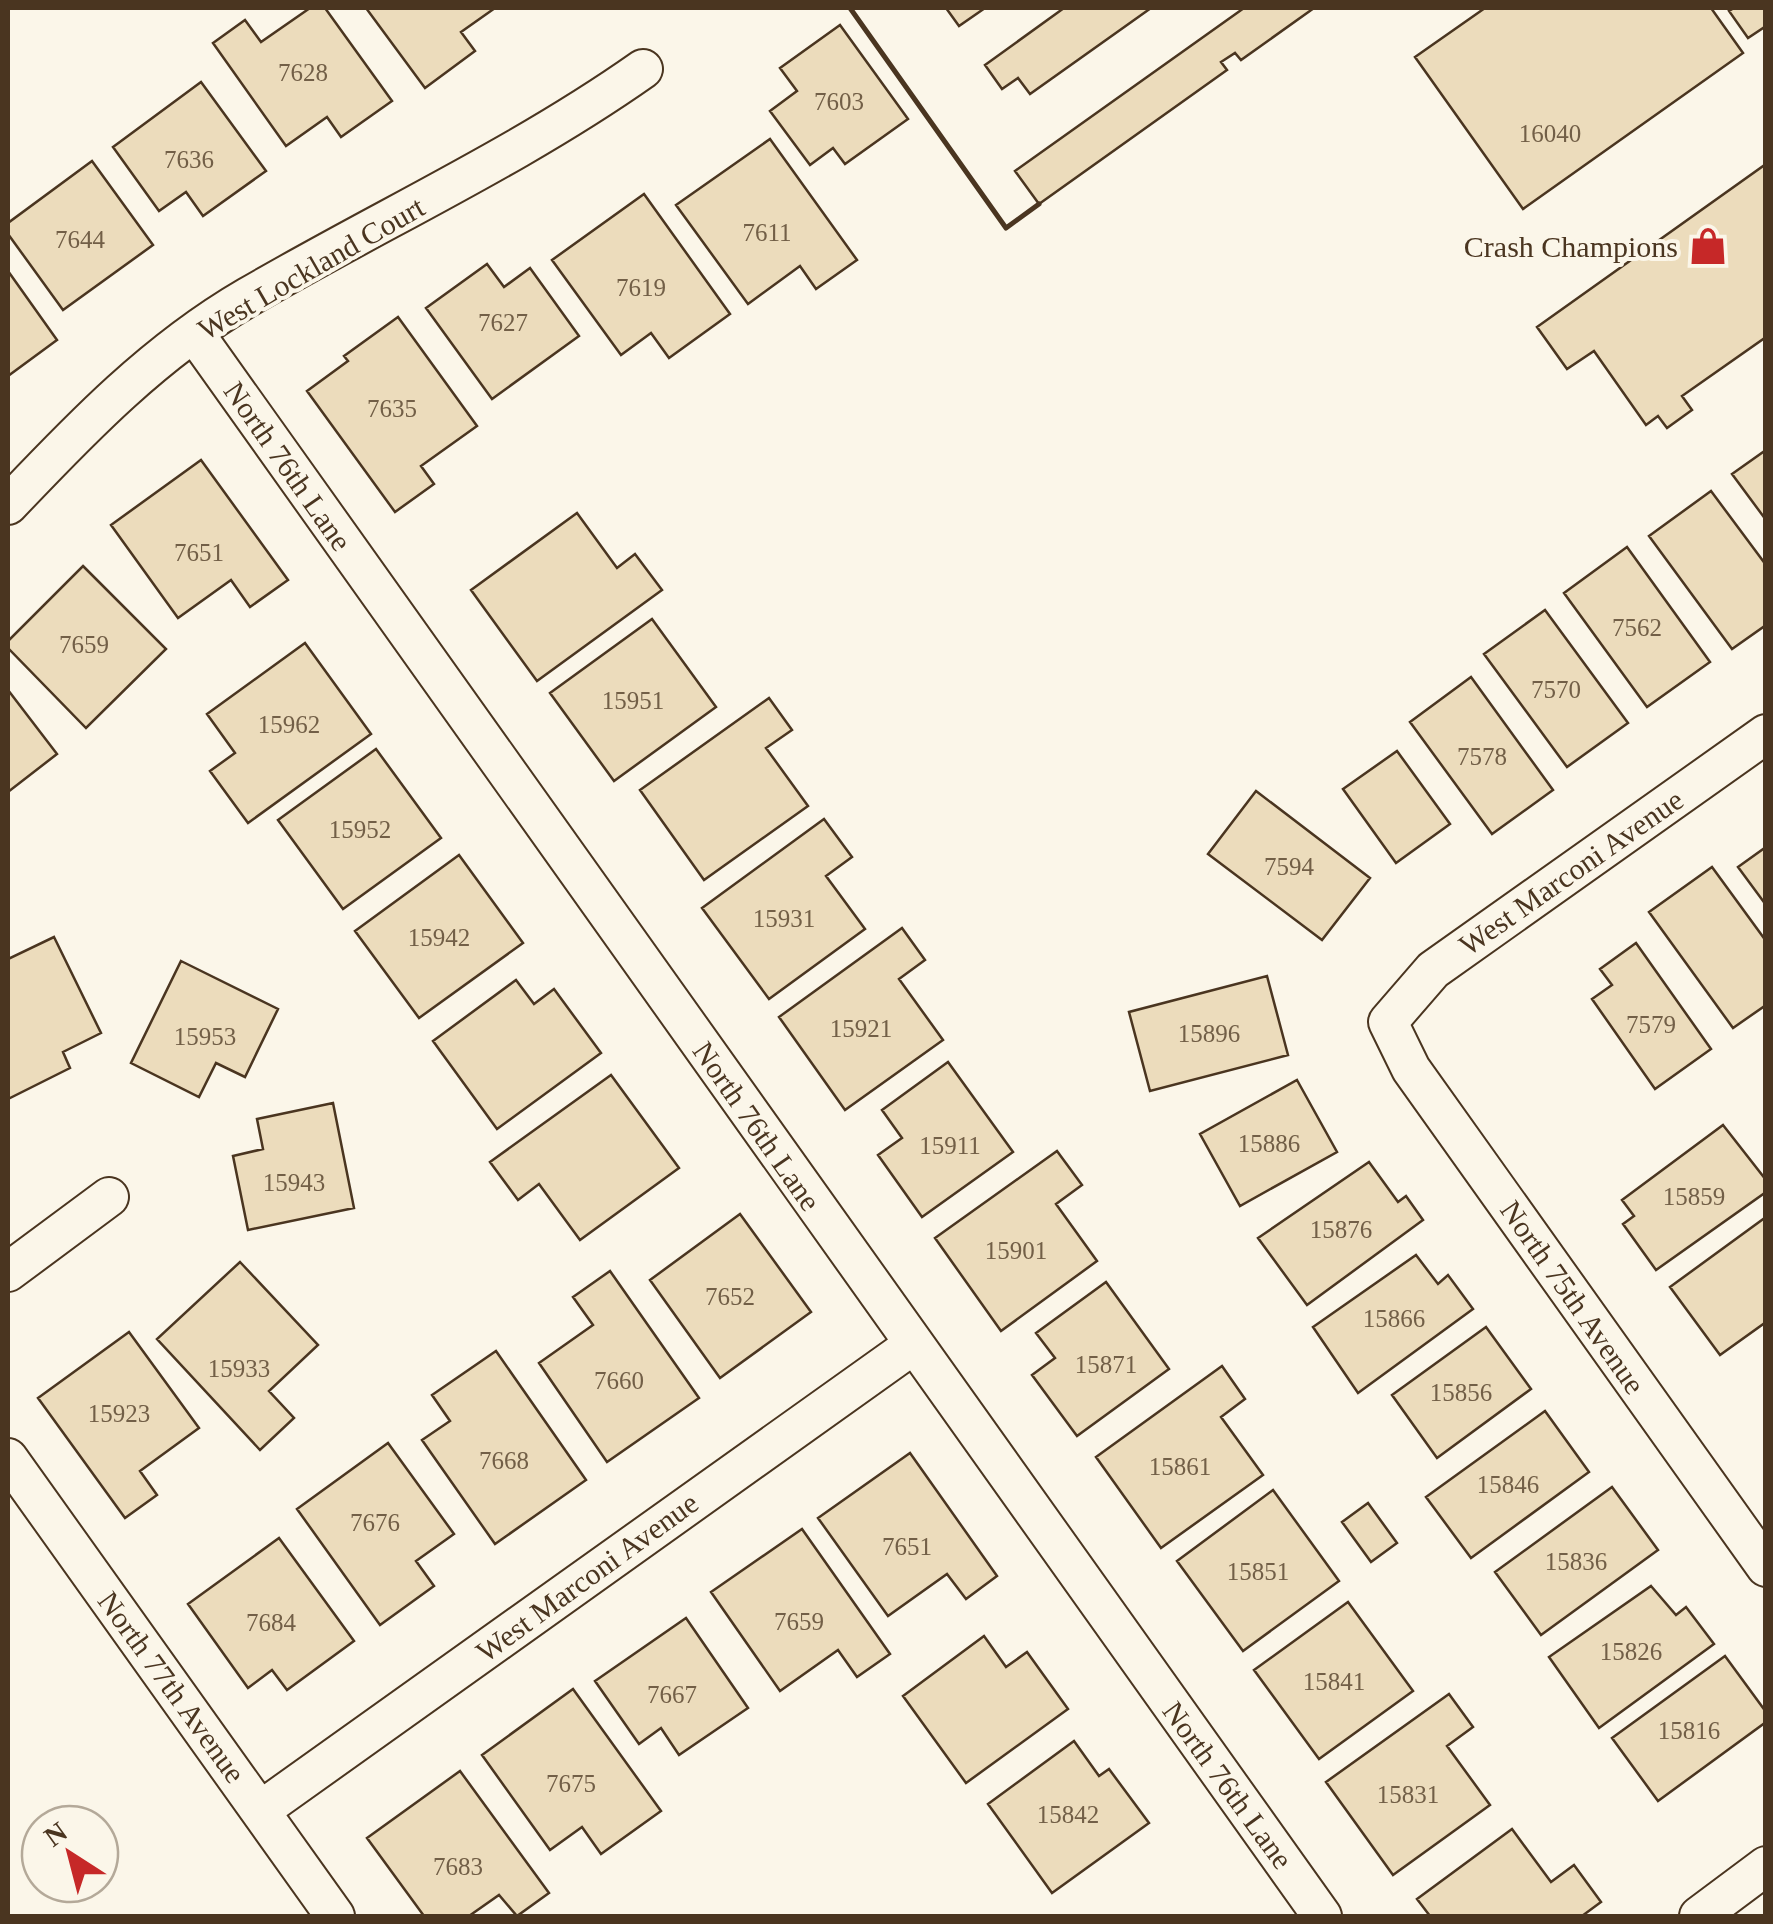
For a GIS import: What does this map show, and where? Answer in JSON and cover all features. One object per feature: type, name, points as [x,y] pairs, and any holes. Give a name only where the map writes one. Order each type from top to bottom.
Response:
[{"type":"street","name":"West Lockland Court","points":[[8,505],[91,417],[147,368],[246,298],[568,122],[644,69]]},
{"type":"street","name":"North 76th Lane","points":[[194,334],[1322,1916]]},
{"type":"street","name":"West Marconi Avenue","points":[[1388,1022],[1433,970],[1766,734]]},
{"type":"street","name":"North 75th Avenue","points":[[1388,1022],[1411,1069],[1766,1568]]},
{"type":"street","points":[[8,1272],[110,1197]]},
{"type":"street","name":"West Marconi Avenue","points":[[261,1810],[913,1344]]},
{"type":"street","name":"North 77th Avenue","points":[[8,1458],[335,1916]]},
{"type":"street","points":[[1699,1916],[1739,1905],[1766,1866]]},
{"type":"building","points":[[310,8],[325,8],[392,101],[341,137],[327,117],[286,146],[213,43],[245,20],[261,42]]},
{"type":"building","points":[[366,8],[495,8],[461,32],[475,51],[425,88]]},
{"type":"building","points":[[946,8],[985,8],[959,26]]},
{"type":"building","points":[[1064,8],[1151,8],[1030,94],[1018,78],[1002,89],[985,65]]},
{"type":"building","points":[[1244,8],[1314,8],[1241,60],[1235,53],[1221,62],[1227,70],[1039,204],[1015,171]]},
{"type":"building","points":[[1485,8],[1711,8],[1743,53],[1523,209],[1415,57]]},
{"type":"building","points":[[1766,8],[1766,26],[1748,38],[1729,11]]},
{"type":"building","points":[[840,25],[908,119],[845,164],[833,148],[810,165],[770,111],[797,91],[780,68]]},
{"type":"building","points":[[201,82],[266,171],[203,216],[186,192],[159,211],[113,147]]},
{"type":"building","points":[[770,139],[857,260],[816,289],[800,266],[748,304],[676,205]]},
{"type":"building","points":[[92,161],[153,245],[63,310],[8,234],[8,223]]},
{"type":"building","name":"Crash Champions","points":[[1766,164],[1766,337],[1682,396],[1692,410],[1667,428],[1658,416],[1646,425],[1594,351],[1567,369],[1537,327]]},
{"type":"building","points":[[644,194],[730,314],[669,358],[651,333],[621,355],[552,260]]},
{"type":"building","points":[[487,264],[504,287],[530,268],[579,336],[492,399],[426,308]]},
{"type":"building","points":[[8,271],[57,340],[8,376]]},
{"type":"building","points":[[398,317],[477,426],[421,466],[434,484],[395,512],[307,391],[348,361],[344,356]]},
{"type":"building","points":[[1766,450],[1766,520],[1732,474]]},
{"type":"building","points":[[201,460],[288,580],[250,607],[231,580],[178,618],[111,525]]},
{"type":"building","points":[[1711,491],[1766,565],[1766,625],[1732,649],[1649,536]]},
{"type":"building","points":[[577,513],[617,568],[635,554],[662,590],[537,681],[471,590]]},
{"type":"building","points":[[1627,547],[1710,662],[1647,707],[1564,593]]},
{"type":"building","points":[[83,566],[166,649],[86,728],[8,648],[8,641]]},
{"type":"building","points":[[1545,610],[1628,723],[1567,767],[1484,654]]},
{"type":"building","points":[[652,619],[716,707],[614,781],[550,693]]},
{"type":"building","points":[[305,643],[371,734],[248,823],[210,771],[235,753],[207,714]]},
{"type":"building","points":[[1471,677],[1553,790],[1492,834],[1410,722]]},
{"type":"building","points":[[8,690],[57,754],[8,792]]},
{"type":"building","points":[[769,698],[792,730],[766,748],[808,806],[704,880],[640,790]]},
{"type":"building","points":[[376,749],[441,838],[343,909],[278,820]]},
{"type":"building","points":[[1397,751],[1450,824],[1396,863],[1343,789]]},
{"type":"building","points":[[1256,791],[1370,878],[1322,940],[1208,854]]},
{"type":"building","points":[[824,819],[852,857],[826,876],[865,929],[769,999],[702,908]]},
{"type":"building","points":[[1766,847],[1766,905],[1738,867]]},
{"type":"building","points":[[459,855],[523,943],[419,1018],[355,931]]},
{"type":"building","points":[[1712,867],[1766,941],[1766,1005],[1733,1028],[1649,912]]},
{"type":"building","points":[[902,928],[925,960],[899,979],[943,1040],[845,1110],[779,1017]]},
{"type":"building","points":[[54,937],[101,1033],[63,1052],[70,1068],[8,1099],[8,959]]},
{"type":"building","points":[[1636,943],[1711,1049],[1655,1089],[1592,999],[1612,985],[1600,969]]},
{"type":"building","points":[[181,961],[278,1009],[245,1077],[216,1063],[199,1097],[131,1063]]},
{"type":"building","points":[[1267,976],[1288,1055],[1150,1091],[1129,1012]]},
{"type":"building","points":[[516,980],[534,1004],[554,989],[601,1053],[497,1129],[433,1041]]},
{"type":"building","points":[[948,1062],[1013,1152],[922,1217],[878,1155],[902,1138],[882,1110]]},
{"type":"building","points":[[611,1075],[679,1168],[580,1240],[539,1184],[518,1200],[490,1162]]},
{"type":"building","points":[[1297,1080],[1337,1152],[1240,1206],[1200,1134]]},
{"type":"building","points":[[333,1103],[354,1208],[248,1230],[233,1156],[263,1149],[257,1119]]},
{"type":"building","points":[[1723,1125],[1766,1180],[1766,1192],[1656,1270],[1623,1224],[1634,1216],[1622,1200]]},
{"type":"building","points":[[1057,1151],[1082,1185],[1056,1204],[1097,1261],[1001,1331],[935,1238]]},
{"type":"building","points":[[1369,1162],[1398,1202],[1406,1196],[1423,1220],[1307,1305],[1258,1238]]},
{"type":"building","points":[[740,1214],[811,1312],[720,1378],[650,1280]]},
{"type":"building","points":[[1766,1217],[1766,1322],[1720,1355],[1670,1287]]},
{"type":"building","points":[[1416,1255],[1438,1284],[1448,1275],[1473,1309],[1358,1393],[1313,1327]]},
{"type":"building","points":[[240,1262],[318,1345],[269,1391],[294,1418],[260,1450],[157,1339]]},
{"type":"building","points":[[610,1271],[699,1398],[607,1462],[539,1363],[593,1325],[573,1297]]},
{"type":"building","points":[[1106,1282],[1169,1369],[1077,1436],[1032,1375],[1055,1358],[1036,1333]]},
{"type":"building","points":[[1486,1327],[1531,1389],[1437,1458],[1392,1395]]},
{"type":"building","points":[[129,1332],[199,1428],[140,1471],[157,1495],[125,1518],[38,1398]]},
{"type":"building","points":[[496,1351],[586,1480],[495,1544],[422,1440],[450,1421],[432,1395]]},
{"type":"building","points":[[1222,1366],[1245,1399],[1221,1417],[1263,1475],[1161,1548],[1096,1457]]},
{"type":"building","points":[[1545,1411],[1589,1472],[1471,1558],[1426,1497]]},
{"type":"building","points":[[388,1443],[454,1534],[416,1561],[434,1586],[380,1625],[297,1509]]},
{"type":"building","points":[[910,1453],[997,1576],[966,1599],[947,1574],[888,1616],[818,1518]]},
{"type":"building","points":[[1612,1487],[1658,1550],[1541,1635],[1495,1572]]},
{"type":"building","points":[[1273,1490],[1339,1581],[1243,1651],[1177,1561]]},
{"type":"building","points":[[1368,1503],[1397,1543],[1371,1562],[1342,1522]]},
{"type":"building","points":[[802,1529],[890,1654],[857,1677],[838,1650],[780,1691],[711,1592]]},
{"type":"building","points":[[279,1538],[354,1641],[287,1690],[272,1670],[248,1688],[188,1604]]},
{"type":"building","points":[[1651,1586],[1676,1615],[1686,1607],[1714,1644],[1599,1728],[1549,1657]]},
{"type":"building","points":[[1348,1602],[1413,1691],[1319,1759],[1254,1670]]},
{"type":"building","points":[[686,1618],[748,1708],[679,1755],[661,1728],[639,1744],[595,1681]]},
{"type":"building","points":[[984,1636],[1006,1667],[1027,1652],[1068,1709],[966,1783],[903,1696]]},
{"type":"building","points":[[1725,1656],[1766,1712],[1766,1722],[1658,1801],[1612,1738]]},
{"type":"building","points":[[573,1689],[661,1811],[601,1854],[582,1827],[550,1850],[482,1755]]},
{"type":"building","points":[[1449,1694],[1473,1727],[1447,1746],[1490,1805],[1393,1875],[1326,1782]]},
{"type":"building","points":[[1074,1741],[1099,1776],[1109,1769],[1149,1823],[1052,1893],[988,1804]]},
{"type":"building","points":[[460,1771],[549,1893],[517,1916],[499,1895],[469,1916],[424,1916],[367,1838]]},
{"type":"building","points":[[1512,1829],[1551,1882],[1574,1865],[1601,1902],[1582,1916],[1430,1916],[1417,1899]]},
{"type":"wall","points":[[850,8],[1006,228],[1039,204]]},
{"type":"place","name":"Crash Champions","points":[[1708,246]]}]
